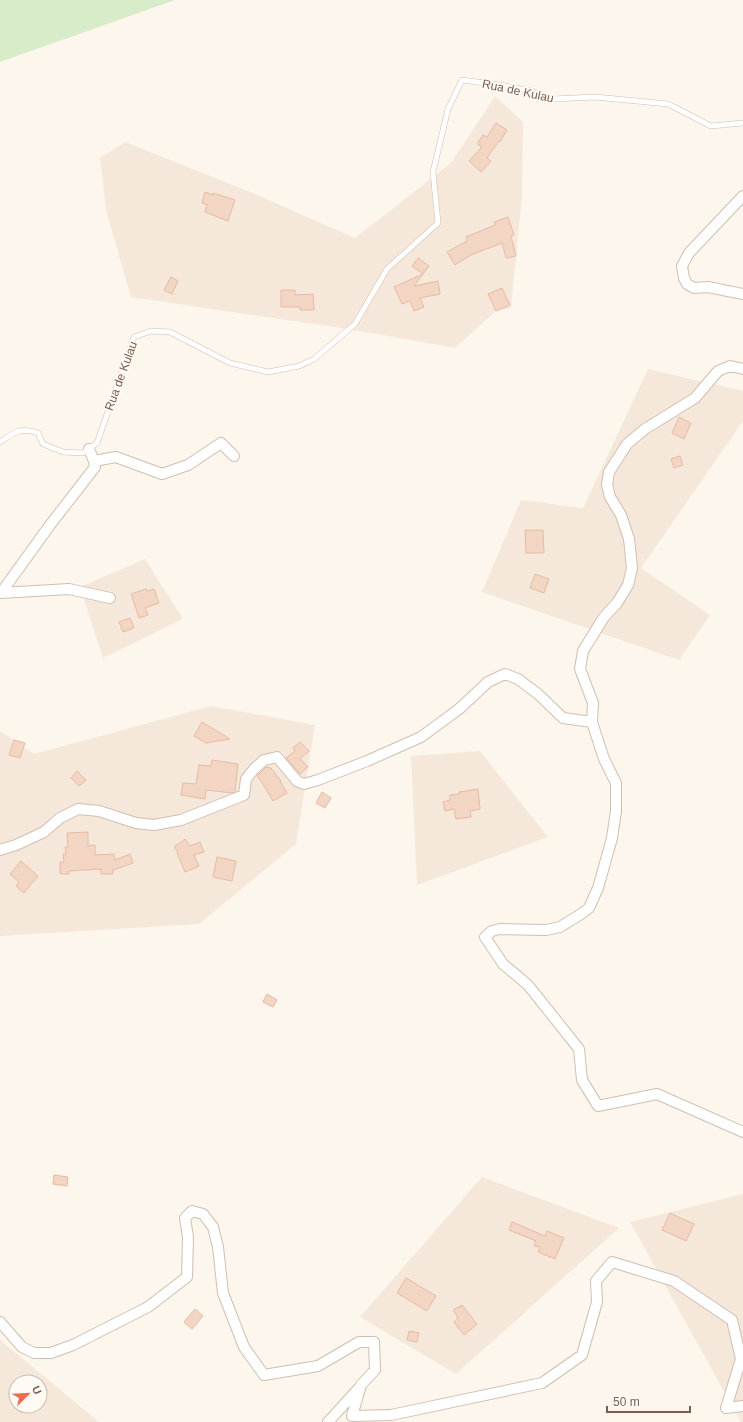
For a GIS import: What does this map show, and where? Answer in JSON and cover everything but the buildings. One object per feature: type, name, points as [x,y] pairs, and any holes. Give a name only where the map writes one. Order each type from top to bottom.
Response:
[{"type":"street","points":[[743,196],[689,253],[682,266],[684,278],[687,284],[694,288],[708,288],[743,294]]},
{"type":"street","points":[[743,369],[730,366],[718,371],[695,398],[644,429],[627,444],[609,472],[607,485],[610,497],[621,515],[629,539],[632,568],[628,585],[617,603],[604,617],[583,651],[580,669],[593,703],[592,722],[604,759],[616,783],[616,811],[612,838],[598,888],[589,908],[560,927],[546,930],[500,929],[492,931],[485,937],[503,964],[528,985],[579,1049],[582,1080],[598,1106],[657,1094],[743,1132]]},
{"type":"street","points":[[94,461],[116,457],[162,474],[188,464],[221,443],[234,456]]},
{"type":"street","points":[[89,449],[95,467],[50,525],[1,593],[69,589],[110,598]]},
{"type":"street","points":[[0,850],[16,845],[44,832],[60,818],[78,809],[99,811],[136,823],[154,824],[181,820],[244,795],[246,779],[264,760],[277,757],[297,781],[304,784],[318,780],[367,761],[421,737],[459,709],[488,682],[505,674],[518,679],[538,694],[563,718],[592,722]]},
{"type":"street","points":[[0,1322],[22,1347],[34,1354],[51,1352],[73,1345],[148,1307],[187,1277],[188,1237],[185,1218],[192,1211],[203,1214],[213,1227],[218,1247],[223,1292],[244,1347],[264,1375],[318,1366],[360,1342],[374,1342],[375,1370],[328,1422]]},
{"type":"street","points":[[362,1385],[352,1416],[390,1415],[542,1383],[582,1355],[597,1302],[596,1281],[612,1262],[674,1281],[732,1320],[741,1359],[726,1408],[743,1406]]},
{"type":"lane","name":"Rua de Kulau","points":[[89,449],[96,443],[134,337],[151,330],[170,332],[230,364],[268,372],[299,366],[314,359],[355,324],[387,270],[438,223],[433,172],[448,109],[462,80],[526,90],[553,99],[595,97],[668,104],[711,126],[743,123]]},
{"type":"lane","points":[[0,442],[15,432],[28,430],[38,433],[43,444],[63,452],[83,453],[89,449]]},
{"type":"shaded area","points":[[495,96],[523,122],[522,196],[511,308],[496,311],[455,348],[348,329],[131,297],[106,210],[100,158],[125,142],[255,194],[355,238],[451,163]]},
{"type":"shaded area","points":[[648,369],[743,391],[743,421],[641,568],[710,615],[679,660],[482,592],[521,500],[583,508]]},
{"type":"shaded area","points":[[145,559],[183,619],[103,658],[80,587]]},
{"type":"shaded area","points":[[211,706],[315,725],[296,844],[199,924],[0,936],[0,731],[34,754]]},
{"type":"shaded area","points":[[480,751],[548,837],[417,885],[411,756]]},
{"type":"shaded area","points":[[482,1177],[619,1228],[456,1374],[360,1317]]},
{"type":"shaded area","points":[[743,1194],[743,1422],[741,1422],[630,1222]]},
{"type":"shaded area","points":[[0,1340],[41,1374],[8,1374],[8,1414],[48,1414],[48,1380],[99,1422],[0,1422]]},
{"type":"green space","points":[[0,0],[175,0],[0,62]]}]
